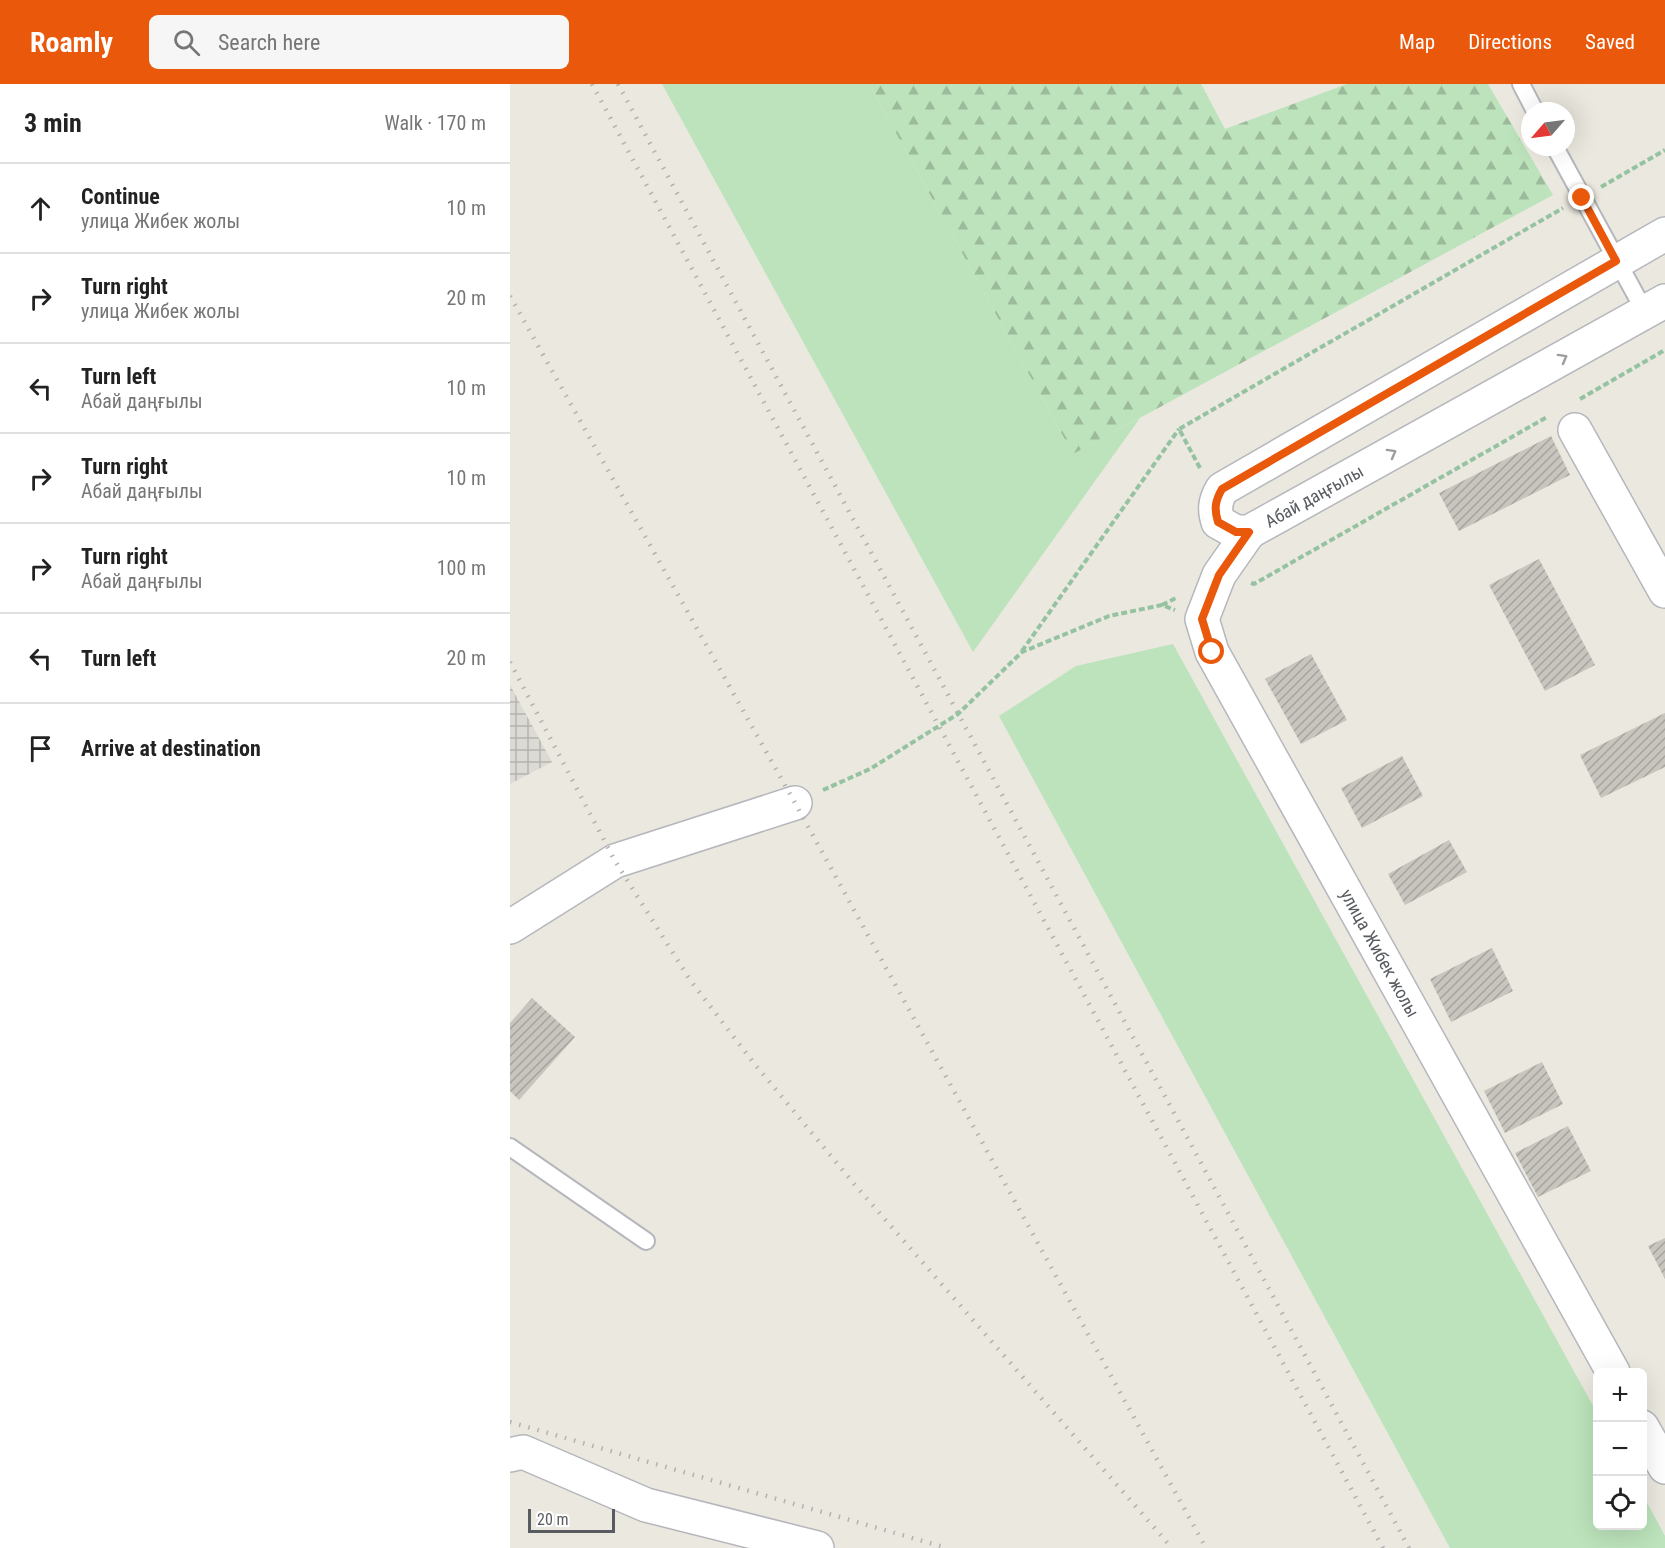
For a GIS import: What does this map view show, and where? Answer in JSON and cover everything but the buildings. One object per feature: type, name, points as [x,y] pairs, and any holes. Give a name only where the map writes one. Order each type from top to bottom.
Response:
[{"type":"street","points":[[1216,498],[1222,489],[1665,234]]},
{"type":"street","name":"Абай даңғылы","points":[[1216,498],[1215,511],[1218,522],[1236,532],[1249,532],[1655,307]]},
{"type":"street","points":[[1566,416],[1665,591]]},
{"type":"street","points":[[1202,619],[1219,575],[1249,532]]},
{"type":"street","name":"улица Жибек жолы","points":[[1202,619],[1212,652],[1610,1368]]},
{"type":"street","points":[[510,927],[615,861],[795,803]]},
{"type":"street","points":[[1647,1435],[1665,1467]]},
{"type":"street","points":[[510,1455],[523,1452],[646,1505],[818,1548]]},
{"type":"lane","points":[[1521,84],[1530,102]]},
{"type":"lane","points":[[1560,156],[1616,261],[1655,307]]},
{"type":"lane","points":[[510,1148],[646,1241]]},
{"type":"path","points":[[795,803],[870,769],[958,714],[1022,652],[1179,429],[1665,150]]},
{"type":"path","points":[[1219,575],[1254,584],[1566,416],[1665,350]]},
{"type":"path","points":[[1179,429],[1216,498]]},
{"type":"path","points":[[1022,652],[1109,616],[1162,605],[1202,619]]},
{"type":"shaded area","points":[[510,685],[552,762],[510,784]]},
{"type":"green space","points":[[662,84],[869,84],[1073,454],[1140,418],[973,652]]},
{"type":"green space","points":[[869,84],[1201,84],[1225,129],[1347,84],[1488,84],[1521,140],[1521,156],[1530,156],[1553,195],[1073,454]]},
{"type":"green space","points":[[1173,644],[1593,1406],[1593,1530],[1647,1530],[1647,1502],[1665,1536],[1665,1548],[1450,1548],[999,716],[1076,666]]},
{"type":"railway","points":[[592,84],[1383,1548]]},
{"type":"railway","points":[[618,84],[1409,1548]]},
{"type":"railway","points":[[510,296],[795,803],[1206,1548]]},
{"type":"railway","points":[[510,662],[615,861],[690,980],[753,1062],[855,1185],[1172,1548]]},
{"type":"railway","points":[[510,1422],[947,1548]]},
{"type":"route","points":[[1212,652],[1202,619],[1219,575],[1249,532],[1236,532],[1225,528],[1218,522],[1215,511],[1216,498],[1222,489],[1616,261],[1582,198]]}]
